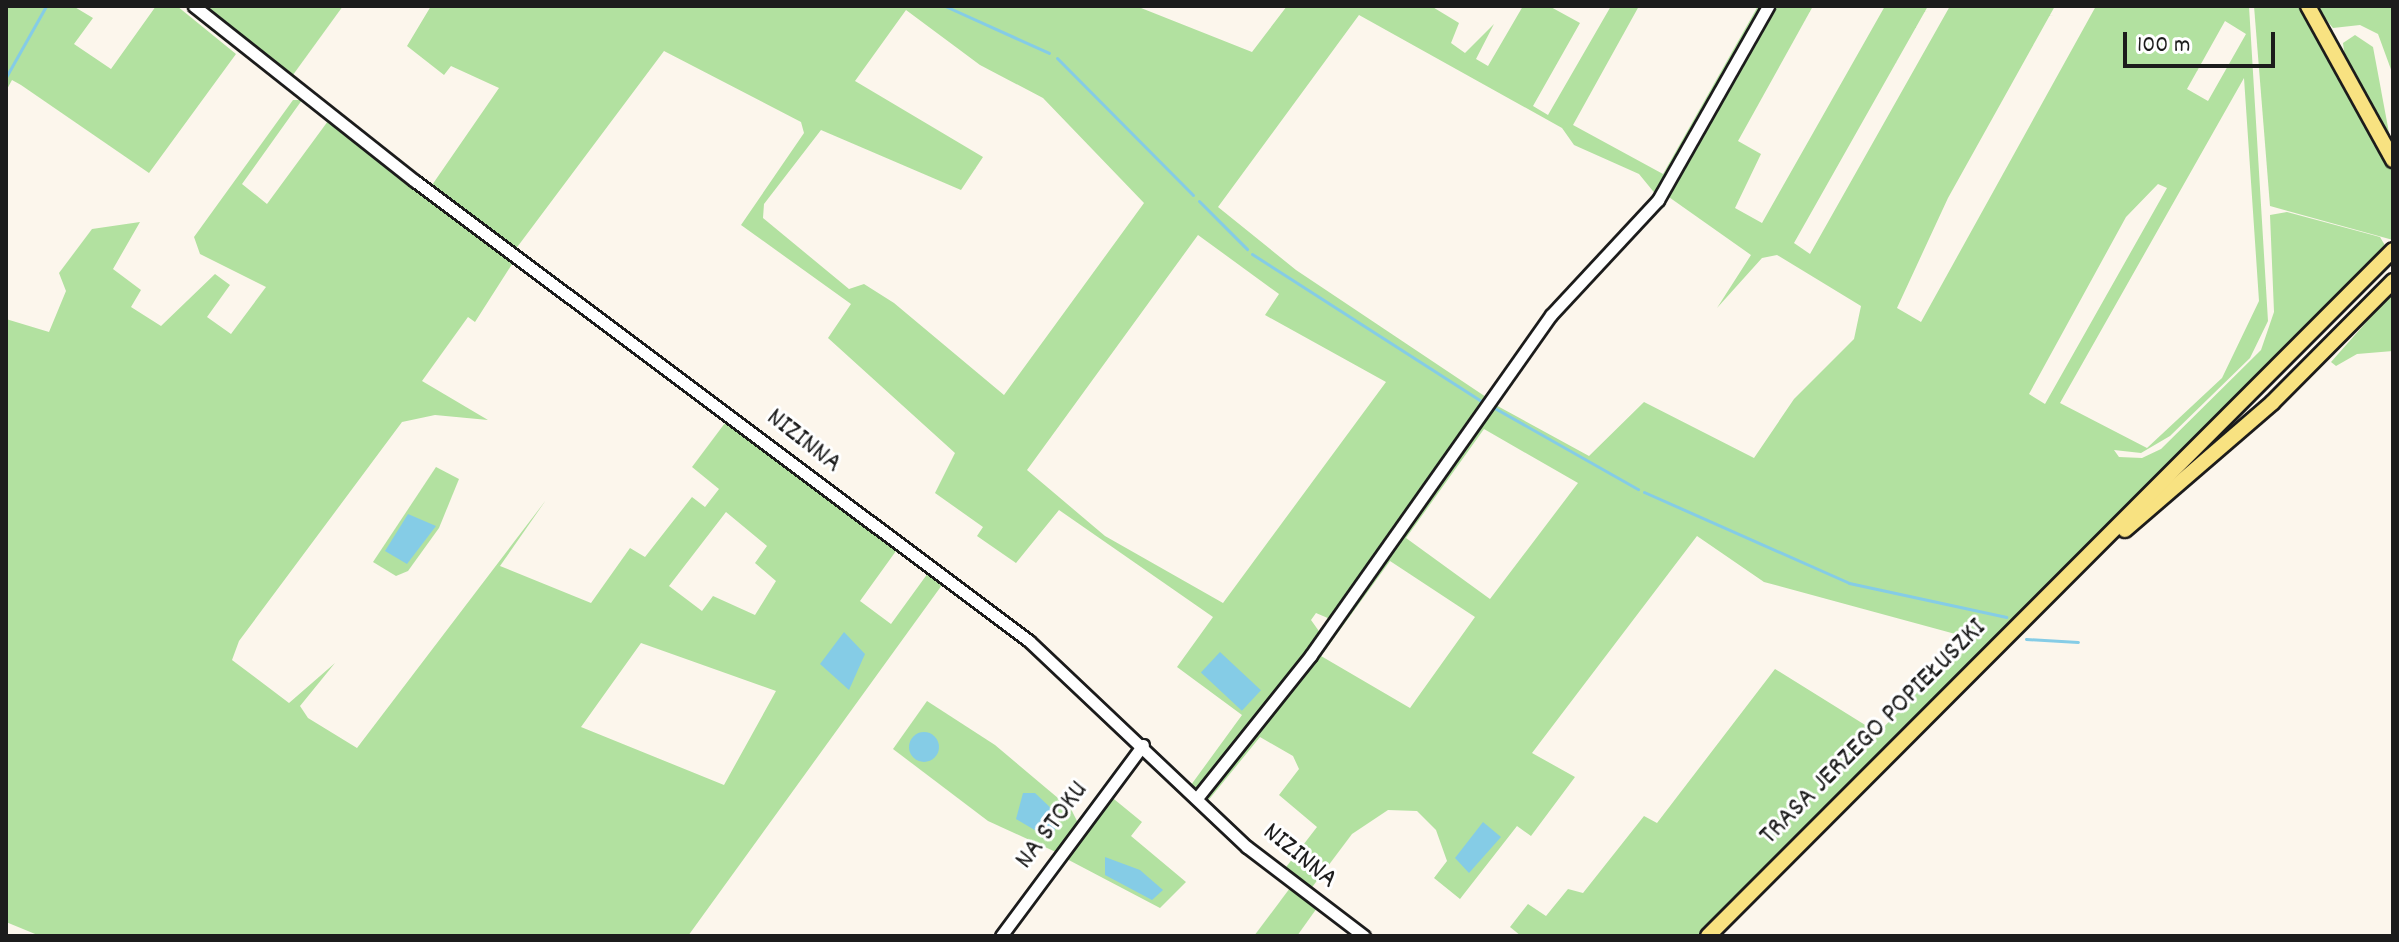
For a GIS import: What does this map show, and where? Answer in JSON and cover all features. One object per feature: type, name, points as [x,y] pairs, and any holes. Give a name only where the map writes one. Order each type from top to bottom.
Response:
[{"type":"main road","points":[[2308,6],[2390,146],[2393,160]]},
{"type":"main road","name":"TRASA JERZEGO POPIEŁUSZKI","points":[[1708,936],[2393,250]]},
{"type":"main road","name":"TRASA JERZEGO POPIEŁUSZKI","points":[[2078,568],[2272,403],[2393,281]]},
{"type":"street","name":"NIZINNA","points":[[194,6],[425,189],[1029,641],[1197,798],[1364,936]]},
{"type":"street","points":[[1197,798],[1311,655],[1551,315],[1658,200],[1768,6]]},
{"type":"street","name":"NA STOKU","points":[[1001,936],[1143,745]]},
{"type":"green space","points":[[6,6],[73,6],[93,18],[74,44],[111,69],[156,6],[177,6],[236,54],[149,173],[21,85],[12,80],[6,91]]},
{"type":"green space","points":[[202,6],[343,6],[290,79]]},
{"type":"green space","points":[[431,6],[1136,6],[1252,52],[1287,6],[1431,6],[1459,23],[1451,43],[1465,53],[1494,24],[1476,59],[1488,66],[1523,6],[1549,6],[1580,23],[1533,106],[1548,115],[1611,6],[1639,6],[1573,125],[1663,174],[1758,6],[1765,6],[1657,196],[1639,174],[1574,145],[1562,128],[1359,15],[1218,207],[1296,270],[1489,399],[1330,619],[1316,613],[1311,620],[1321,634],[1197,788],[1191,785],[1242,715],[1177,667],[1213,617],[1059,510],[1016,563],[977,536],[983,527],[935,493],[955,453],[828,338],[851,304],[741,225],[804,133],[801,122],[664,51],[515,250],[430,188],[499,88],[451,66],[444,75],[407,46]],"holes":[[[906,10],[980,65],[1043,98],[1144,203],[1004,395],[894,303],[864,284],[849,289],[763,218],[764,204],[821,130],[961,190],[983,157],[855,81]],[[1198,235],[1279,294],[1265,315],[1386,382],[1223,603],[1105,536],[1027,470]]]},
{"type":"green space","points":[[1774,6],[1813,6],[1738,141],[1761,154],[1735,208],[1762,223],[1885,6],[1928,6],[1794,243],[1810,254],[1950,6],[2055,6],[1948,198],[1897,308],[1921,322],[2096,6],[2249,6],[2268,321],[2250,358],[2170,436],[2141,453],[2114,450],[2119,457],[2142,458],[2161,449],[2261,350],[2274,312],[2270,215],[2287,212],[2380,237],[2386,247],[1697,936],[1521,936],[1510,927],[1528,904],[1546,916],[1568,889],[1583,893],[1644,816],[1657,823],[1775,669],[1878,733],[1970,638],[1764,582],[1697,536],[1532,753],[1575,777],[1531,836],[1517,826],[1460,899],[1434,878],[1447,861],[1436,830],[1417,811],[1388,810],[1352,834],[1310,890],[1283,871],[1317,827],[1279,795],[1299,769],[1293,756],[1260,737],[1207,802],[1207,790],[1492,403],[1589,456],[1644,402],[1754,458],[1794,399],[1854,339],[1861,306],[1777,255],[1762,258],[1717,308],[1751,255],[1666,195]],"holes":[[[2225,21],[2246,34],[2208,101],[2187,89]],[[2244,78],[2259,301],[2222,378],[2147,448],[2060,403]],[[2158,184],[2167,188],[2045,404],[2029,394],[2126,217]],[[1484,429],[1578,483],[1490,599],[1406,538]],[[1390,561],[1475,617],[1410,708],[1321,656]]]},
{"type":"green space","points":[[2254,6],[2302,6],[2393,165],[2393,240],[2270,206]]},
{"type":"green space","points":[[2315,6],[2393,6],[2393,75],[2378,34],[2360,25],[2333,28]]},
{"type":"green space","points":[[2355,35],[2373,47],[2390,138],[2345,59],[2343,43]]},
{"type":"green space","points":[[293,100],[302,100],[242,184],[267,204],[328,121],[514,261],[475,322],[468,317],[422,381],[488,420],[435,415],[402,422],[239,641],[232,660],[289,703],[335,663],[300,706],[308,718],[357,748],[546,500],[500,566],[591,603],[630,548],[645,557],[692,497],[705,507],[719,489],[692,467],[728,419],[896,551],[860,601],[891,624],[928,573],[942,585],[688,936],[40,936],[6,922],[6,319],[49,332],[66,291],[59,273],[92,229],[140,222],[113,269],[141,290],[131,307],[161,326],[215,274],[230,285],[207,317],[231,334],[266,287],[200,254],[194,237]],"holes":[[[726,512],[767,546],[755,563],[776,581],[755,615],[713,596],[702,611],[669,586]],[[641,643],[776,691],[724,785],[581,727]]]},
{"type":"green space","points":[[2393,292],[2393,351],[2357,354],[2336,366],[2331,362]]},
{"type":"green space","points":[[436,467],[459,479],[439,528],[408,571],[396,576],[373,562]]},
{"type":"green space","points":[[927,701],[995,745],[1071,809],[1079,825],[1058,853],[988,821],[893,749]]},
{"type":"green space","points":[[1109,795],[1142,822],[1131,836],[1186,882],[1160,908],[1063,857]]},
{"type":"green space","points":[[1290,888],[1317,908],[1297,936],[1254,936]]},
{"type":"water","points":[[408,514],[436,526],[407,564],[385,551]]},
{"type":"water","points":[[844,632],[865,654],[849,690],[820,664]]},
{"type":"water","points":[[1220,652],[1261,690],[1242,711],[1201,672]]},
{"type":"water","points":[[924,732],[930,733],[938,741],[938,753],[930,761],[924,762],[918,761],[910,753],[909,747],[910,741],[918,733]]},
{"type":"water","points":[[1023,793],[1035,793],[1054,811],[1055,831],[1038,832],[1016,819]]},
{"type":"water","points":[[1483,822],[1501,837],[1469,873],[1455,858]]},
{"type":"water","points":[[1105,857],[1140,870],[1163,890],[1152,900],[1105,875]]},
{"type":"waterway","points":[[6,77],[46,6]]},
{"type":"waterway","points":[[945,6],[1049,53]]},
{"type":"waterway","points":[[1057,58],[1193,195]]},
{"type":"waterway","points":[[1199,201],[1247,249]]},
{"type":"waterway","points":[[1252,254],[1484,403]]},
{"type":"waterway","points":[[1491,406],[1638,489]]},
{"type":"waterway","points":[[1644,492],[1849,583],[2006,617]]},
{"type":"waterway","points":[[2026,639],[2078,642]]}]
